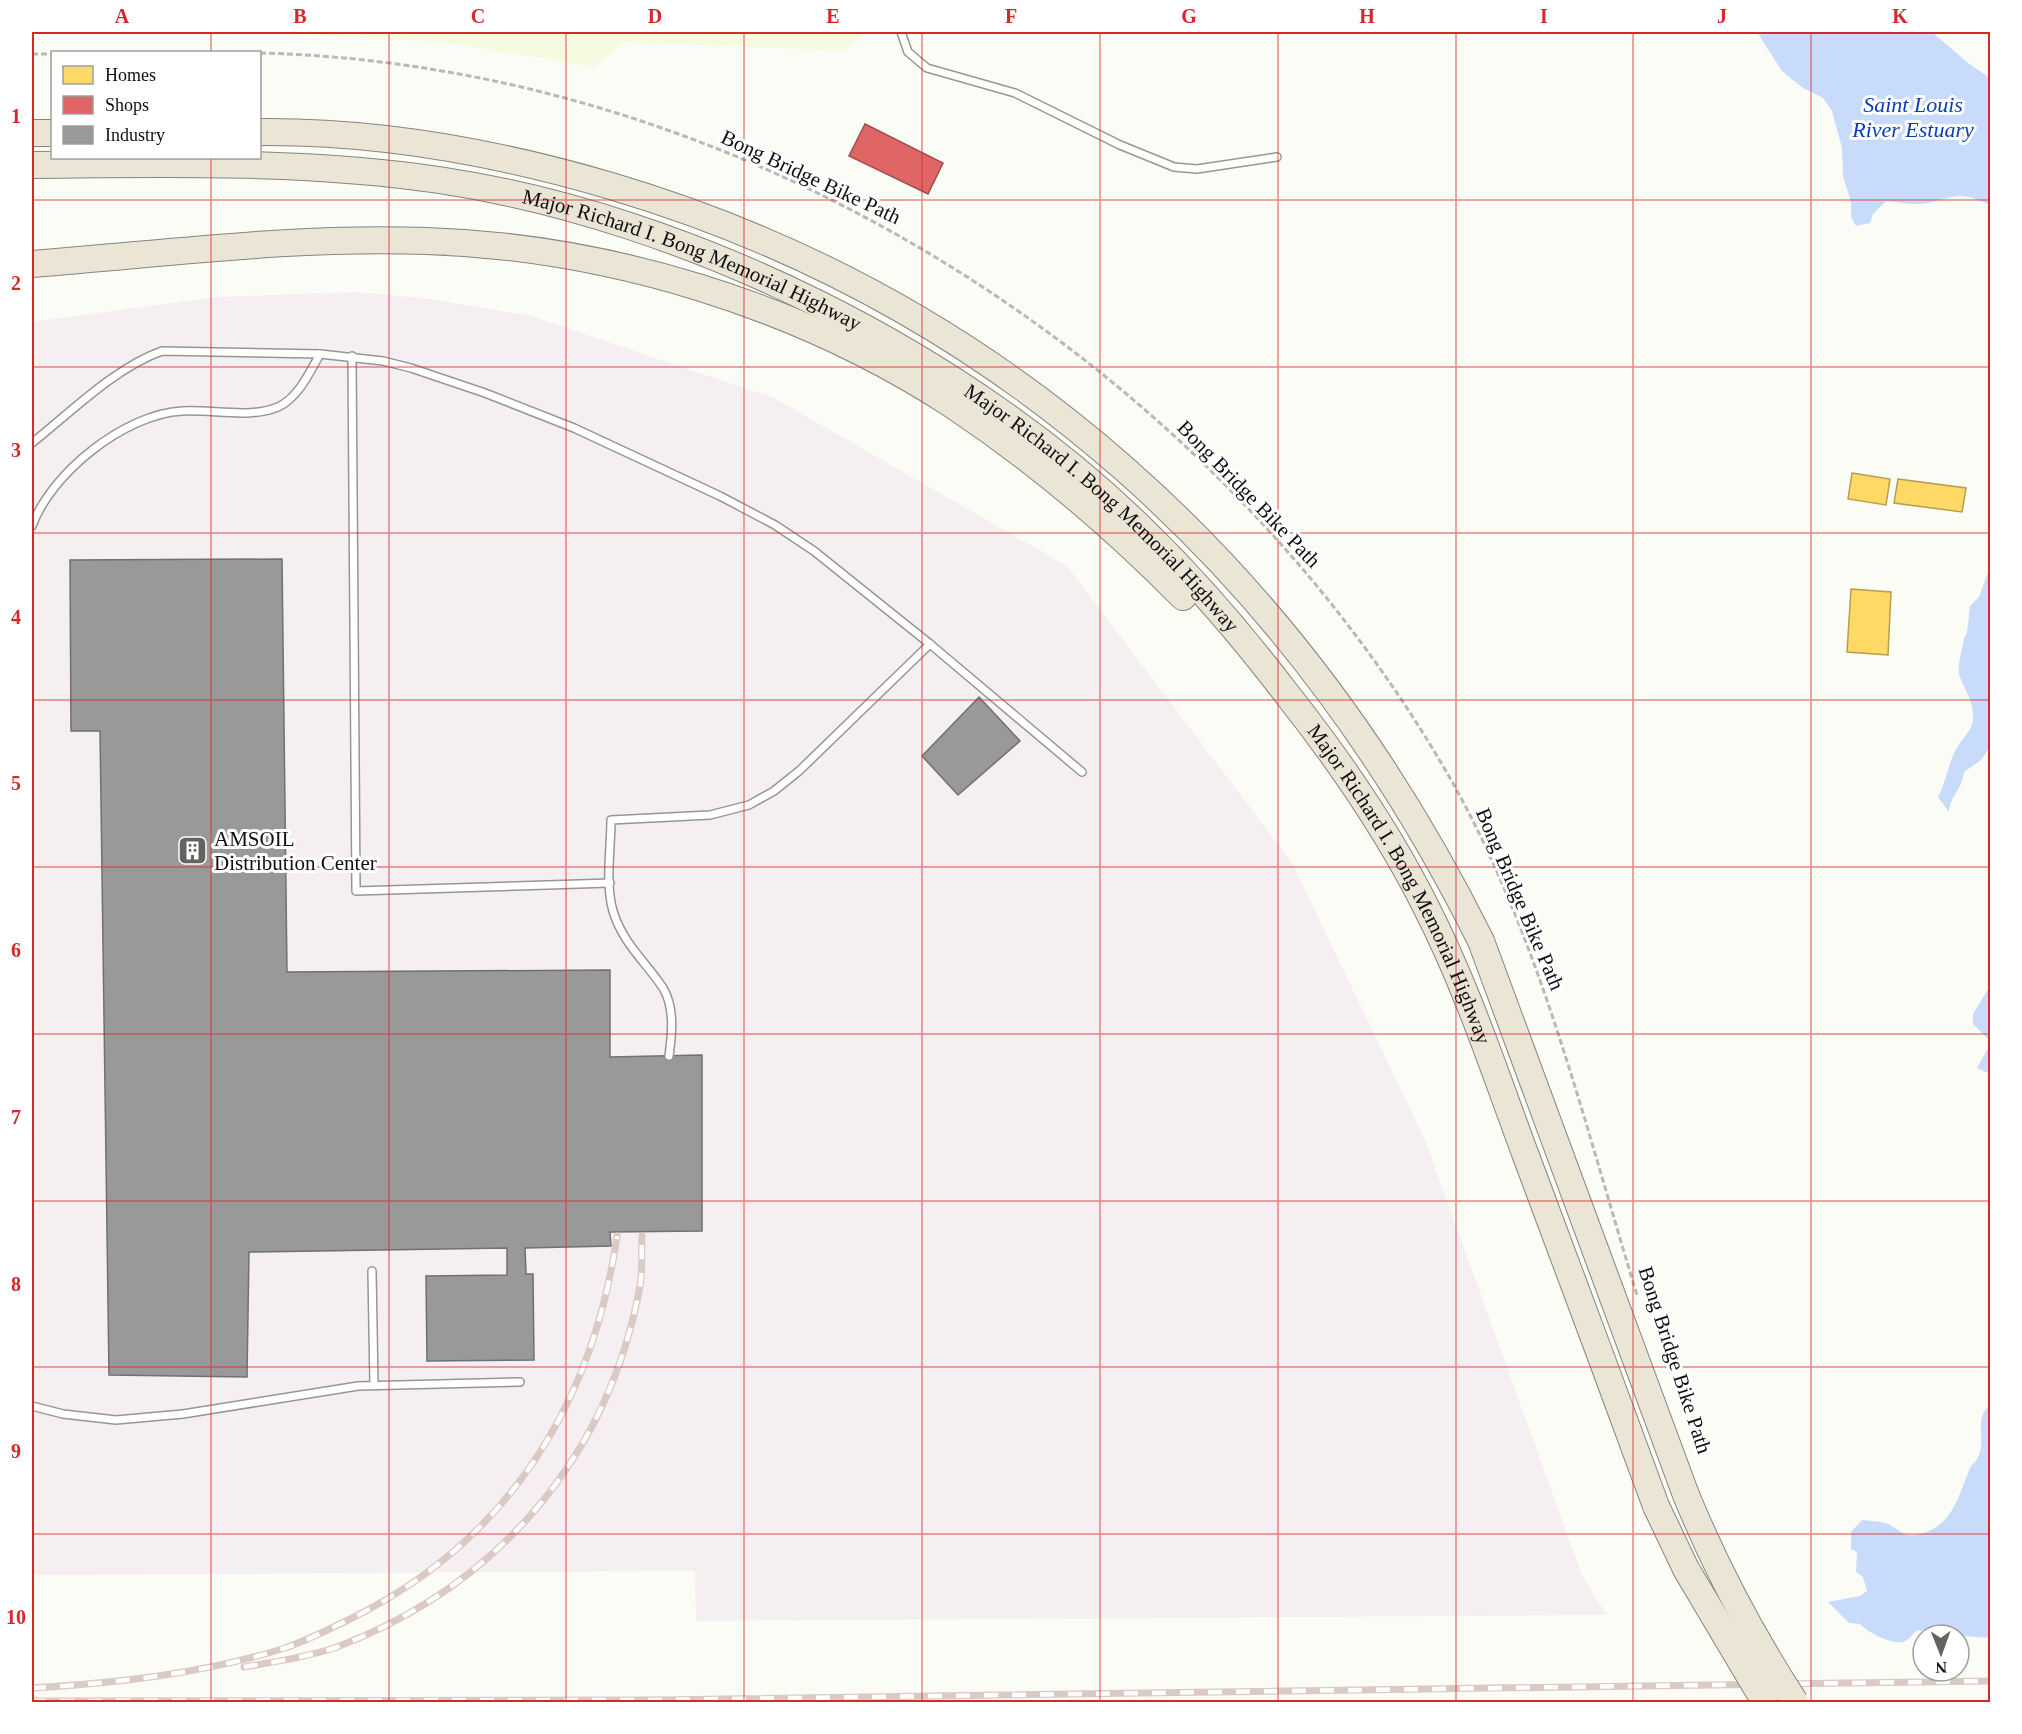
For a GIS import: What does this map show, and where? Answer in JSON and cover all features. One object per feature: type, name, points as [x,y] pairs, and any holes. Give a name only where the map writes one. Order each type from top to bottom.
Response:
[{"type":"highway","name":"Major Richard I. Bong Memorial Highway","points":[[261,132],[362,134],[518,161],[681,207],[823,267],[968,348],[1095,444],[1167,506],[1228,567],[1291,642],[1350,719],[1393,782],[1457,895],[1485,952],[1686,1495],[1711,1554],[1740,1612],[1795,1702]]},
{"type":"highway","points":[[32,134],[51,133]]},
{"type":"highway","name":"Major Richard I. Bong Memorial Highway","points":[[32,165],[250,165],[332,169],[441,180],[589,213],[742,269],[875,333],[949,376],[1087,479],[1148,534],[1265,666],[1321,738],[1364,800],[1428,909],[1487,1049],[1656,1506],[1686,1569],[1764,1702]]},
{"type":"highway","points":[[32,264],[338,240],[430,241],[588,259],[668,279],[736,300],[863,354],[948,402],[1000,438],[1070,492],[1134,548],[1190,604],[1265,666]]},
{"type":"lane","points":[[901,32],[909,52],[927,68],[1015,93],[1120,145],[1174,167],[1197,169],[1277,157]]},
{"type":"lane","points":[[32,443],[125,370],[146,357],[162,351],[352,356],[411,368],[485,393],[574,428],[720,496],[775,525],[814,551],[930,644],[1082,772]]},
{"type":"lane","points":[[32,526],[50,493],[83,458],[127,427],[158,414],[182,411],[266,411],[280,407],[294,395],[320,354]]},
{"type":"lane","points":[[352,356],[356,891],[610,882]]},
{"type":"lane","points":[[669,1056],[672,1034],[668,1002],[663,988],[647,970],[619,929],[612,909],[610,820],[710,815],[749,805],[774,791],[799,771],[930,644]]},
{"type":"lane","points":[[372,1271],[374,1385]]},
{"type":"lane","points":[[32,1406],[72,1416],[117,1420],[183,1414],[374,1385],[520,1382]]},
{"type":"path","name":"Bong Bridge Bike Path","points":[[261,53],[422,69],[545,93],[660,128],[794,182],[882,224],[991,291],[1063,342],[1179,442],[1264,527],[1313,583],[1379,668],[1449,776],[1481,840],[1541,981],[1640,1305]]},
{"type":"path","points":[[32,54],[51,54]]},
{"type":"shaded area","points":[[357,292],[430,299],[531,316],[774,398],[1067,566],[1292,863],[1425,1140],[1583,1578],[1607,1615],[696,1621],[695,1571],[32,1575],[32,322],[216,297]]},
{"type":"green space","points":[[253,32],[868,32],[845,51],[625,42],[594,67],[441,42]]},
{"type":"water","name":"Saint Louis River Estuary","points":[[1757,32],[1932,32],[1968,63],[1990,78],[1990,205],[1960,196],[1923,204],[1886,201],[1873,214],[1870,223],[1856,226],[1851,217],[1851,202],[1843,176],[1842,148],[1832,111],[1823,98],[1803,88],[1782,71]]},
{"type":"water","points":[[1990,567],[1990,747],[1981,760],[1964,772],[1949,812],[1938,797],[1955,752],[1973,722],[1970,701],[1959,674],[1959,661],[1967,633],[1970,606],[1979,597]]},
{"type":"water","points":[[1990,986],[1990,1074],[1977,1068],[1988,1048],[1988,1039],[1973,1024],[1973,1014]]},
{"type":"water","points":[[1990,1405],[1990,1638],[1971,1637],[1971,1623],[1911,1623],[1911,1636],[1903,1642],[1893,1642],[1868,1631],[1860,1624],[1849,1623],[1828,1602],[1860,1596],[1867,1591],[1863,1577],[1856,1572],[1857,1552],[1851,1549],[1851,1532],[1862,1520],[1889,1524],[1902,1533],[1914,1535],[1927,1532],[1945,1519],[1952,1511],[1980,1450],[1981,1423]]},
{"type":"building: Homes","points":[[1852,473],[1890,479],[1886,505],[1848,499]]},
{"type":"building: Homes","points":[[1898,479],[1966,488],[1962,512],[1894,503]]},
{"type":"building: Homes","points":[[1851,589],[1891,592],[1888,655],[1847,652]]},
{"type":"building: Shops","points":[[865,124],[943,163],[928,194],[849,156]]},
{"type":"building: Industry","name":"AMSOIL Distribution Center","points":[[282,559],[287,972],[610,970],[610,1057],[702,1055],[702,1231],[610,1232],[611,1246],[525,1248],[526,1274],[533,1274],[534,1360],[427,1361],[426,1276],[507,1275],[507,1248],[249,1252],[247,1377],[109,1375],[100,731],[71,731],[70,560]]},
{"type":"building: Industry","points":[[979,697],[1020,741],[958,795],[922,756]]},
{"type":"railway","points":[[32,1688],[158,1676],[221,1665],[282,1649],[352,1618],[407,1586],[456,1549],[498,1508],[534,1461],[564,1410],[587,1356],[605,1297],[617,1236]]},
{"type":"railway","points":[[244,1667],[326,1651],[395,1621],[448,1589],[495,1551],[537,1507],[573,1459],[602,1406],[625,1348],[640,1286],[642,1236]]},
{"type":"railway","points":[[32,1701],[655,1700],[1990,1681]]},
{"type":"place","name":"AMSOIL Distribution Center","points":[[193,851]]}]
